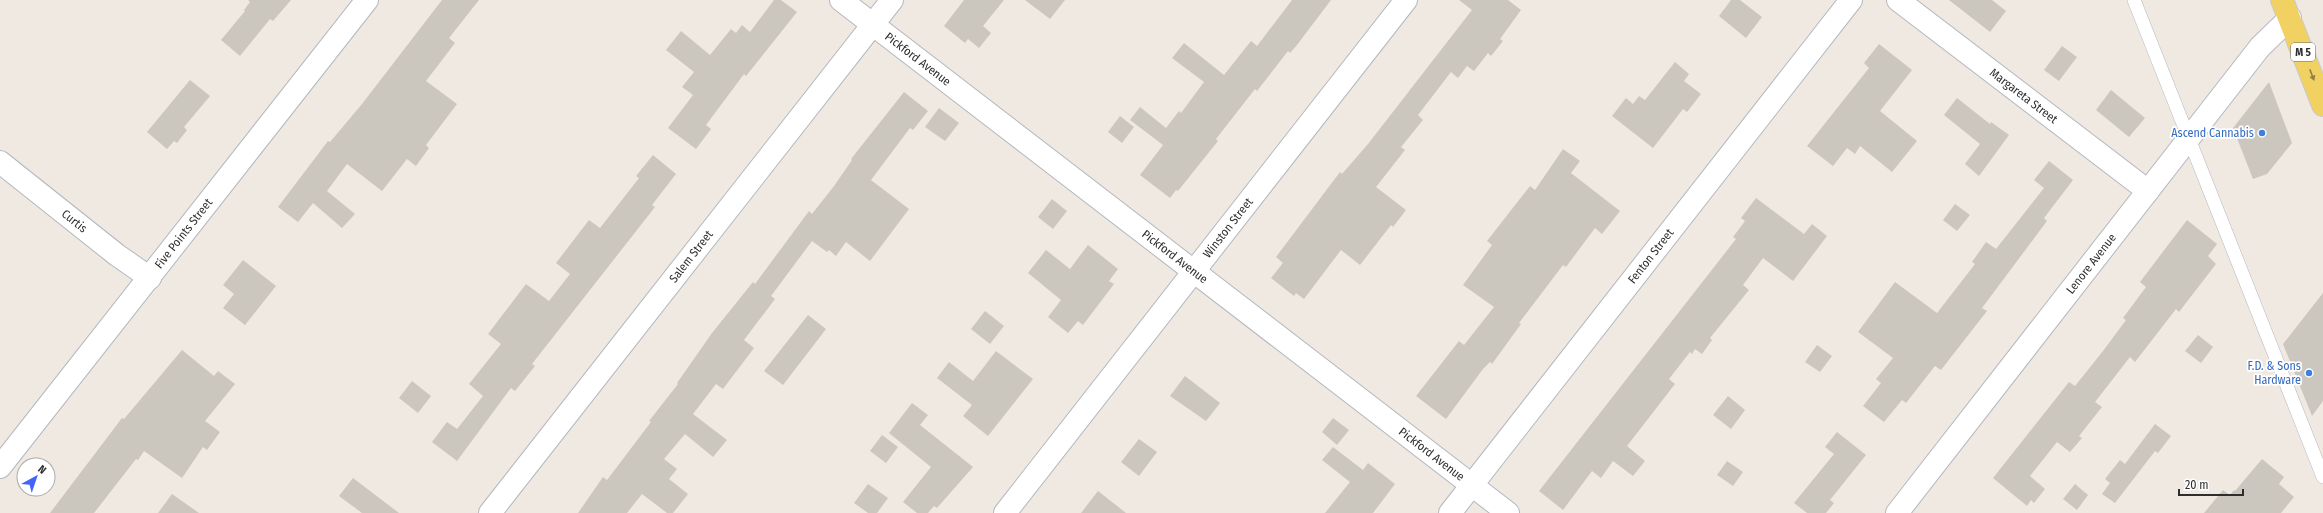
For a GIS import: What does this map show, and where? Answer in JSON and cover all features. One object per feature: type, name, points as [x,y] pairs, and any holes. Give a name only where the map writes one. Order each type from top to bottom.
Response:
[{"type":"main road","name":"M 5","points":[[2286,9],[2323,105]]},
{"type":"street","name":"Five Points Street","points":[[0,467],[367,0]]},
{"type":"street","name":"Pickford Avenue","points":[[841,0],[1508,513]]},
{"type":"street","name":"Salem Street","points":[[490,513],[892,0]]},
{"type":"street","name":"Winston Street","points":[[1005,513],[1406,0]]},
{"type":"street","name":"Fenton Street","points":[[1450,513],[1852,0]]},
{"type":"street","name":"Margareta Street","points":[[1898,0],[2148,191]]},
{"type":"street","name":"Lenore Avenue","points":[[1897,513],[2190,138],[2260,47],[2286,9]]},
{"type":"street","name":"Curtis","points":[[0,162],[117,255],[150,278]]},
{"type":"lane","points":[[2134,0],[2190,138],[2323,477]]},
{"type":"building","points":[[248,0],[291,0],[273,21],[270,19],[240,56],[221,40],[245,11],[244,10],[250,2]]},
{"type":"building","points":[[442,0],[479,0],[449,38],[455,43],[426,81],[457,104],[426,145],[429,148],[416,166],[407,159],[382,191],[347,164],[327,191],[355,214],[342,228],[313,203],[298,222],[278,207],[328,141],[330,142],[362,104]]},
{"type":"building","points":[[774,0],[781,0],[797,12],[746,76],[744,74],[706,125],[711,129],[696,149],[668,128],[693,95],[682,87],[694,72],[666,50],[681,31],[710,55],[731,29],[736,33],[742,25],[750,32]]},
{"type":"building","points":[[964,0],[1004,0],[983,26],[991,33],[979,48],[968,39],[965,43],[944,26]]},
{"type":"building","points":[[1025,0],[1065,0],[1050,19]]},
{"type":"building","points":[[1292,0],[1331,0],[1297,45],[1290,53],[1288,51],[1257,91],[1255,89],[1216,139],[1218,141],[1178,191],[1176,190],[1170,198],[1140,175],[1163,145],[1130,120],[1140,107],[1166,128],[1179,111],[1181,113],[1204,82],[1172,58],[1184,43],[1224,75],[1251,41],[1257,46]]},
{"type":"building","points":[[1459,0],[1508,0],[1521,10],[1500,39],[1503,41],[1491,56],[1488,53],[1474,71],[1467,66],[1458,78],[1451,72],[1418,115],[1423,120],[1401,147],[1405,150],[1376,187],[1406,210],[1393,227],[1391,225],[1360,265],[1341,250],[1304,299],[1296,293],[1294,296],[1271,278],[1283,263],[1276,257],[1340,172],[1342,174],[1368,144],[1472,10]]},
{"type":"building","points":[[1731,0],[1740,0],[1762,17],[1746,38],[1719,16]]},
{"type":"building","points":[[1949,0],[1992,0],[2006,11],[1990,32]]},
{"type":"building","points":[[1879,44],[1912,70],[1880,111],[1917,141],[1892,172],[1860,146],[1855,154],[1847,148],[1833,166],[1807,146],[1869,68],[1864,63]]},
{"type":"building","points":[[2062,46],[2077,57],[2059,81],[2044,70]]},
{"type":"building","points":[[1675,62],[1689,74],[1684,81],[1701,94],[1687,112],[1683,109],[1653,148],[1612,116],[1626,98],[1633,104],[1639,96],[1645,100]]},
{"type":"building","points":[[190,80],[210,96],[184,127],[187,130],[177,143],[174,141],[167,149],[147,132]]},
{"type":"building","points":[[2269,82],[2292,143],[2267,174],[2253,179],[2233,128]]},
{"type":"building","points":[[2111,90],[2145,118],[2129,137],[2096,110]]},
{"type":"building","points":[[904,92],[928,111],[913,130],[910,128],[871,180],[909,209],[870,261],[846,242],[836,256],[829,250],[827,252],[812,241],[771,296],[775,299],[744,340],[754,348],[723,389],[716,384],[693,414],[727,440],[713,457],[685,434],[664,459],[677,469],[669,479],[688,494],[673,513],[667,513],[642,494],[627,513],[578,513],[603,477],[607,480],[651,422],[649,421],[678,384],[677,383],[712,333],[753,282],[755,284],[809,211],[812,214],[834,186],[852,160],[851,159]]},
{"type":"building","points":[[1957,98],[1990,124],[1991,122],[2009,135],[1979,176],[1965,164],[1980,144],[1944,115]]},
{"type":"building","points":[[939,108],[959,123],[945,141],[925,127]]},
{"type":"building","points":[[1120,116],[1134,127],[1122,143],[1108,132]]},
{"type":"building","points":[[1563,149],[1580,161],[1571,173],[1620,211],[1602,234],[1595,228],[1566,267],[1563,265],[1519,323],[1521,324],[1492,364],[1490,362],[1483,369],[1446,419],[1416,396],[1459,341],[1464,345],[1494,307],[1463,285],[1492,245],[1487,241],[1530,186],[1535,190]]},
{"type":"building","points":[[653,155],[676,174],[652,205],[655,207],[532,364],[535,366],[515,391],[511,388],[457,461],[432,442],[447,422],[457,429],[483,396],[469,384],[501,344],[488,334],[526,284],[549,301],[570,274],[556,263],[589,220],[600,228],[639,178],[636,176]]},
{"type":"building","points":[[2049,161],[2073,180],[2044,218],[2047,221],[1982,308],[1987,311],[1941,370],[1935,366],[1906,403],[1902,400],[1884,422],[1863,406],[1881,383],[1876,379],[1893,358],[1858,332],[1895,282],[1937,313],[1975,264],[1972,262],[1986,242],[1996,249],[2044,188],[2034,180]]},
{"type":"building","points":[[1756,198],[1804,234],[1812,224],[1827,236],[1793,281],[1763,258],[1743,285],[1749,290],[1710,338],[1712,340],[1702,354],[1695,349],[1692,354],[1690,352],[1669,379],[1675,384],[1627,446],[1645,461],[1633,476],[1613,461],[1601,478],[1592,471],[1563,510],[1539,491],[1736,239],[1733,237],[1745,221],[1741,218]]},
{"type":"building","points":[[1052,199],[1067,211],[1053,229],[1038,217]]},
{"type":"building","points":[[1955,204],[1970,215],[1957,231],[1943,220]]},
{"type":"building","points":[[2187,220],[2217,244],[2208,256],[2216,264],[2179,312],[2176,309],[2135,362],[2130,357],[2095,402],[2102,407],[2079,436],[2082,438],[2070,452],[2057,442],[2030,476],[2045,489],[2034,503],[2031,500],[2027,506],[1993,478],[2069,382],[2075,386],[2103,351],[2126,320],[2123,318],[2146,287],[2140,282]]},
{"type":"building","points":[[1088,245],[1118,269],[1109,281],[1114,284],[1083,325],[1078,321],[1068,333],[1048,317],[1061,300],[1028,273],[1046,250],[1070,269]]},
{"type":"building","points":[[243,260],[276,286],[245,325],[223,308],[234,294],[223,285]]},
{"type":"building","name":"F.D. & Sons Hardware","points":[[2323,293],[2323,401],[2312,416],[2283,344]]},
{"type":"building","points":[[985,311],[1004,326],[990,344],[971,329]]},
{"type":"building","points":[[808,315],[826,329],[783,385],[764,371]]},
{"type":"building","points":[[2198,335],[2213,347],[2201,363],[2185,351]]},
{"type":"building","points":[[1817,345],[1832,356],[1820,372],[1805,362]]},
{"type":"building","points":[[182,350],[214,376],[218,371],[235,384],[205,421],[220,432],[207,450],[203,447],[182,478],[144,451],[138,460],[136,459],[94,513],[50,513],[122,418],[124,419]]},
{"type":"building","points":[[996,351],[1033,379],[988,436],[963,416],[972,405],[937,378],[949,362],[973,381]]},
{"type":"building","points":[[1185,376],[1220,403],[1206,421],[1170,396]]},
{"type":"building","points":[[412,381],[431,396],[418,413],[399,398]]},
{"type":"building","points":[[1728,396],[1745,410],[1731,429],[1713,415]]},
{"type":"building","points":[[912,403],[928,415],[920,425],[973,467],[937,508],[934,506],[928,513],[917,513],[903,502],[931,467],[889,433]]},
{"type":"building","points":[[1333,418],[1349,430],[1337,445],[1322,432]]},
{"type":"building","points":[[2155,424],[2171,436],[2158,453],[2155,451],[2115,503],[2102,494],[2110,483],[2105,479],[2120,460],[2125,464]]},
{"type":"building","points":[[1837,432],[1866,455],[1830,500],[1834,503],[1826,513],[1807,513],[1794,503],[1834,454],[1825,447]]},
{"type":"building","points":[[882,435],[898,447],[886,463],[870,451]]},
{"type":"building","points":[[1139,439],[1157,452],[1139,476],[1121,462]]},
{"type":"building","points":[[1333,447],[1363,470],[1368,463],[1395,484],[1373,513],[1325,513],[1350,482],[1322,460]]},
{"type":"building","points":[[2262,459],[2284,477],[2279,484],[2294,497],[2281,513],[2204,513],[2223,490],[2230,495],[2234,490],[2235,491]]},
{"type":"building","points":[[1727,461],[1743,472],[1733,486],[1717,475]]},
{"type":"building","points":[[353,478],[399,513],[362,513],[339,496]]},
{"type":"building","points":[[868,484],[888,498],[877,513],[868,513],[854,503]]},
{"type":"building","points":[[2075,484],[2088,495],[2077,510],[2063,499]]},
{"type":"building","points":[[1098,491],[1126,513],[1081,513]]},
{"type":"building","points":[[172,494],[199,513],[158,513]]},
{"type":"place","name":"Ascend Cannabis","points":[[2262,133]]},
{"type":"place","name":"F.D. & Sons Hardware","points":[[2309,373]]}]
